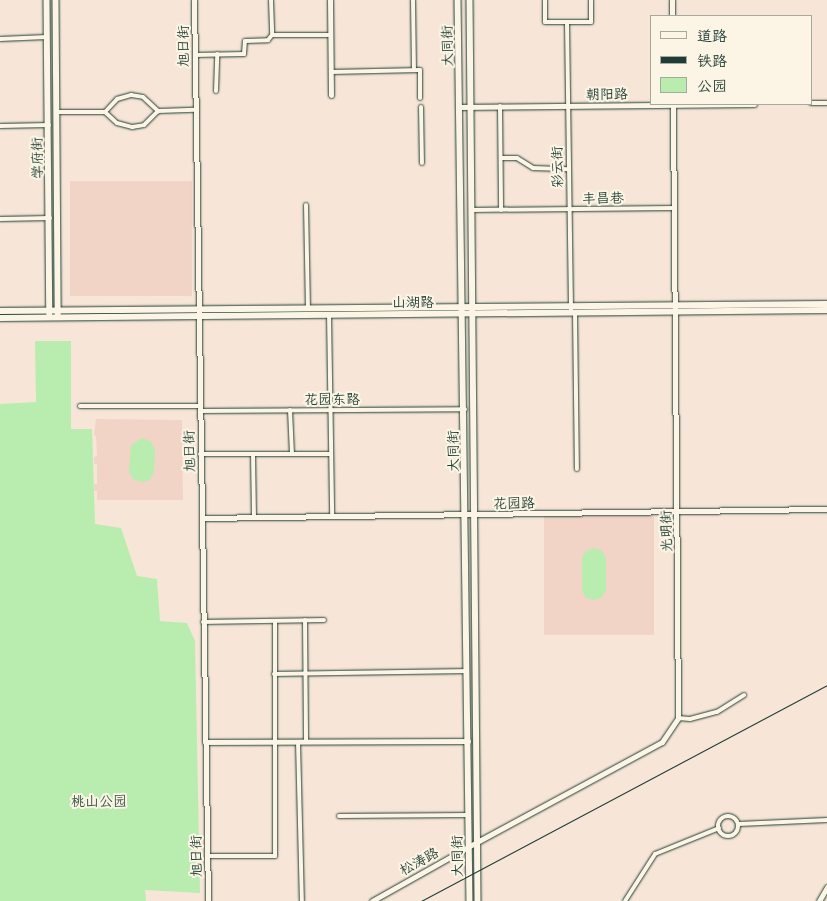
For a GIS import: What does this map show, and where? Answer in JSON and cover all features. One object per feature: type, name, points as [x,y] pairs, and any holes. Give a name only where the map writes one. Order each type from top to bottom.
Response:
[{"type":"main road","name":"学府街","points":[[47,0],[50,314]]},
{"type":"main road","name":"学府街","points":[[56,0],[58,313]]},
{"type":"main road","name":"旭日街","points":[[194,0],[208,901]]},
{"type":"main road","points":[[330,0],[331,95]]},
{"type":"main road","name":"大同街","points":[[458,0],[469,671],[470,901]]},
{"type":"main road","name":"大同街","points":[[470,0],[478,901]]},
{"type":"main road","points":[[672,0],[672,15]]},
{"type":"main road","name":"光明街","points":[[673,105],[678,718]]},
{"type":"main road","points":[[49,154],[53,157],[57,154]]},
{"type":"main road","name":"山湖路","points":[[58,313],[198,315],[473,314],[827,304]]},
{"type":"main road","name":"山湖路","points":[[0,318],[58,313],[198,308],[571,305],[827,310]]},
{"type":"main road","name":"山湖路","points":[[0,311],[50,314]]},
{"type":"main road","points":[[477,842],[662,742],[678,718]]},
{"type":"main road","points":[[819,901],[827,887]]},
{"type":"street","points":[[271,0],[272,36]]},
{"type":"street","points":[[413,0],[414,70]]},
{"type":"street","points":[[545,0],[545,22],[591,22],[591,0]]},
{"type":"street","name":"彩云街","points":[[567,22],[571,305],[573,312],[577,468]]},
{"type":"street","points":[[195,54],[244,54],[244,41],[268,40],[272,36],[331,35]]},
{"type":"street","points":[[0,39],[48,37]]},
{"type":"street","points":[[216,91],[217,54]]},
{"type":"street","points":[[331,72],[420,70],[420,98]]},
{"type":"street","points":[[105,112],[117,99],[131,95],[143,97],[158,111]]},
{"type":"street","points":[[812,103],[827,103]]},
{"type":"street","name":"朝阳路","points":[[460,107],[650,104]]},
{"type":"street","points":[[500,106],[502,210]]},
{"type":"street","points":[[421,107],[422,163]]},
{"type":"street","points":[[57,112],[105,112],[117,123],[132,128],[144,125],[158,111],[195,110]]},
{"type":"street","points":[[0,126],[49,125]]},
{"type":"street","points":[[501,158],[517,158],[533,168],[569,169]]},
{"type":"street","points":[[306,205],[308,308]]},
{"type":"street","name":"丰昌巷","points":[[472,210],[674,208]]},
{"type":"street","points":[[0,219],[50,218]]},
{"type":"street","points":[[329,307],[332,516]]},
{"type":"street","name":"花园东路","points":[[80,406],[290,410],[465,409]]},
{"type":"street","points":[[290,410],[292,454]]},
{"type":"street","points":[[200,454],[331,454]]},
{"type":"street","points":[[253,454],[254,518]]},
{"type":"street","name":"花园路","points":[[202,518],[827,509]]},
{"type":"street","points":[[306,620],[306,742]]},
{"type":"street","points":[[203,622],[324,620]]},
{"type":"street","points":[[207,856],[274,856],[274,621]]},
{"type":"street","points":[[274,674],[469,671]]},
{"type":"street","points":[[678,718],[690,719],[716,712],[744,695]]},
{"type":"street","points":[[205,742],[468,741]]},
{"type":"street","points":[[298,742],[302,901]]},
{"type":"street","points":[[339,816],[469,815]]},
{"type":"street","points":[[726,816],[733,816],[739,824],[738,831],[730,836],[723,835],[720,828],[720,819],[726,816]]},
{"type":"street","points":[[739,824],[827,820]]},
{"type":"street","points":[[624,901],[655,854],[720,828]]},
{"type":"street","name":"松涛路","points":[[372,901],[477,842]]},
{"type":"shaded area","points":[[70,181],[192,181],[192,296],[70,296]]},
{"type":"shaded area","points":[[96,419],[182,420],[183,500],[97,500],[97,491],[94,491],[94,484],[97,484],[97,464],[94,464],[94,457],[97,456],[96,436],[94,435]]},
{"type":"shaded area","points":[[544,516],[654,516],[654,635],[544,635]]},
{"type":"green space","name":"桃山公园","points":[[35,341],[71,341],[71,429],[92,429],[95,524],[121,528],[137,576],[157,579],[160,621],[187,623],[195,641],[200,893],[145,890],[146,901],[0,901],[0,404],[36,402]]},
{"type":"green space","points":[[142,438],[150,441],[155,448],[154,472],[150,480],[142,482],[134,480],[129,472],[131,445]]},
{"type":"green space","points":[[594,548],[601,550],[606,557],[606,591],[601,598],[594,600],[586,598],[582,591],[582,558],[586,551]]},
{"type":"railway","points":[[421,901],[827,685]]}]
